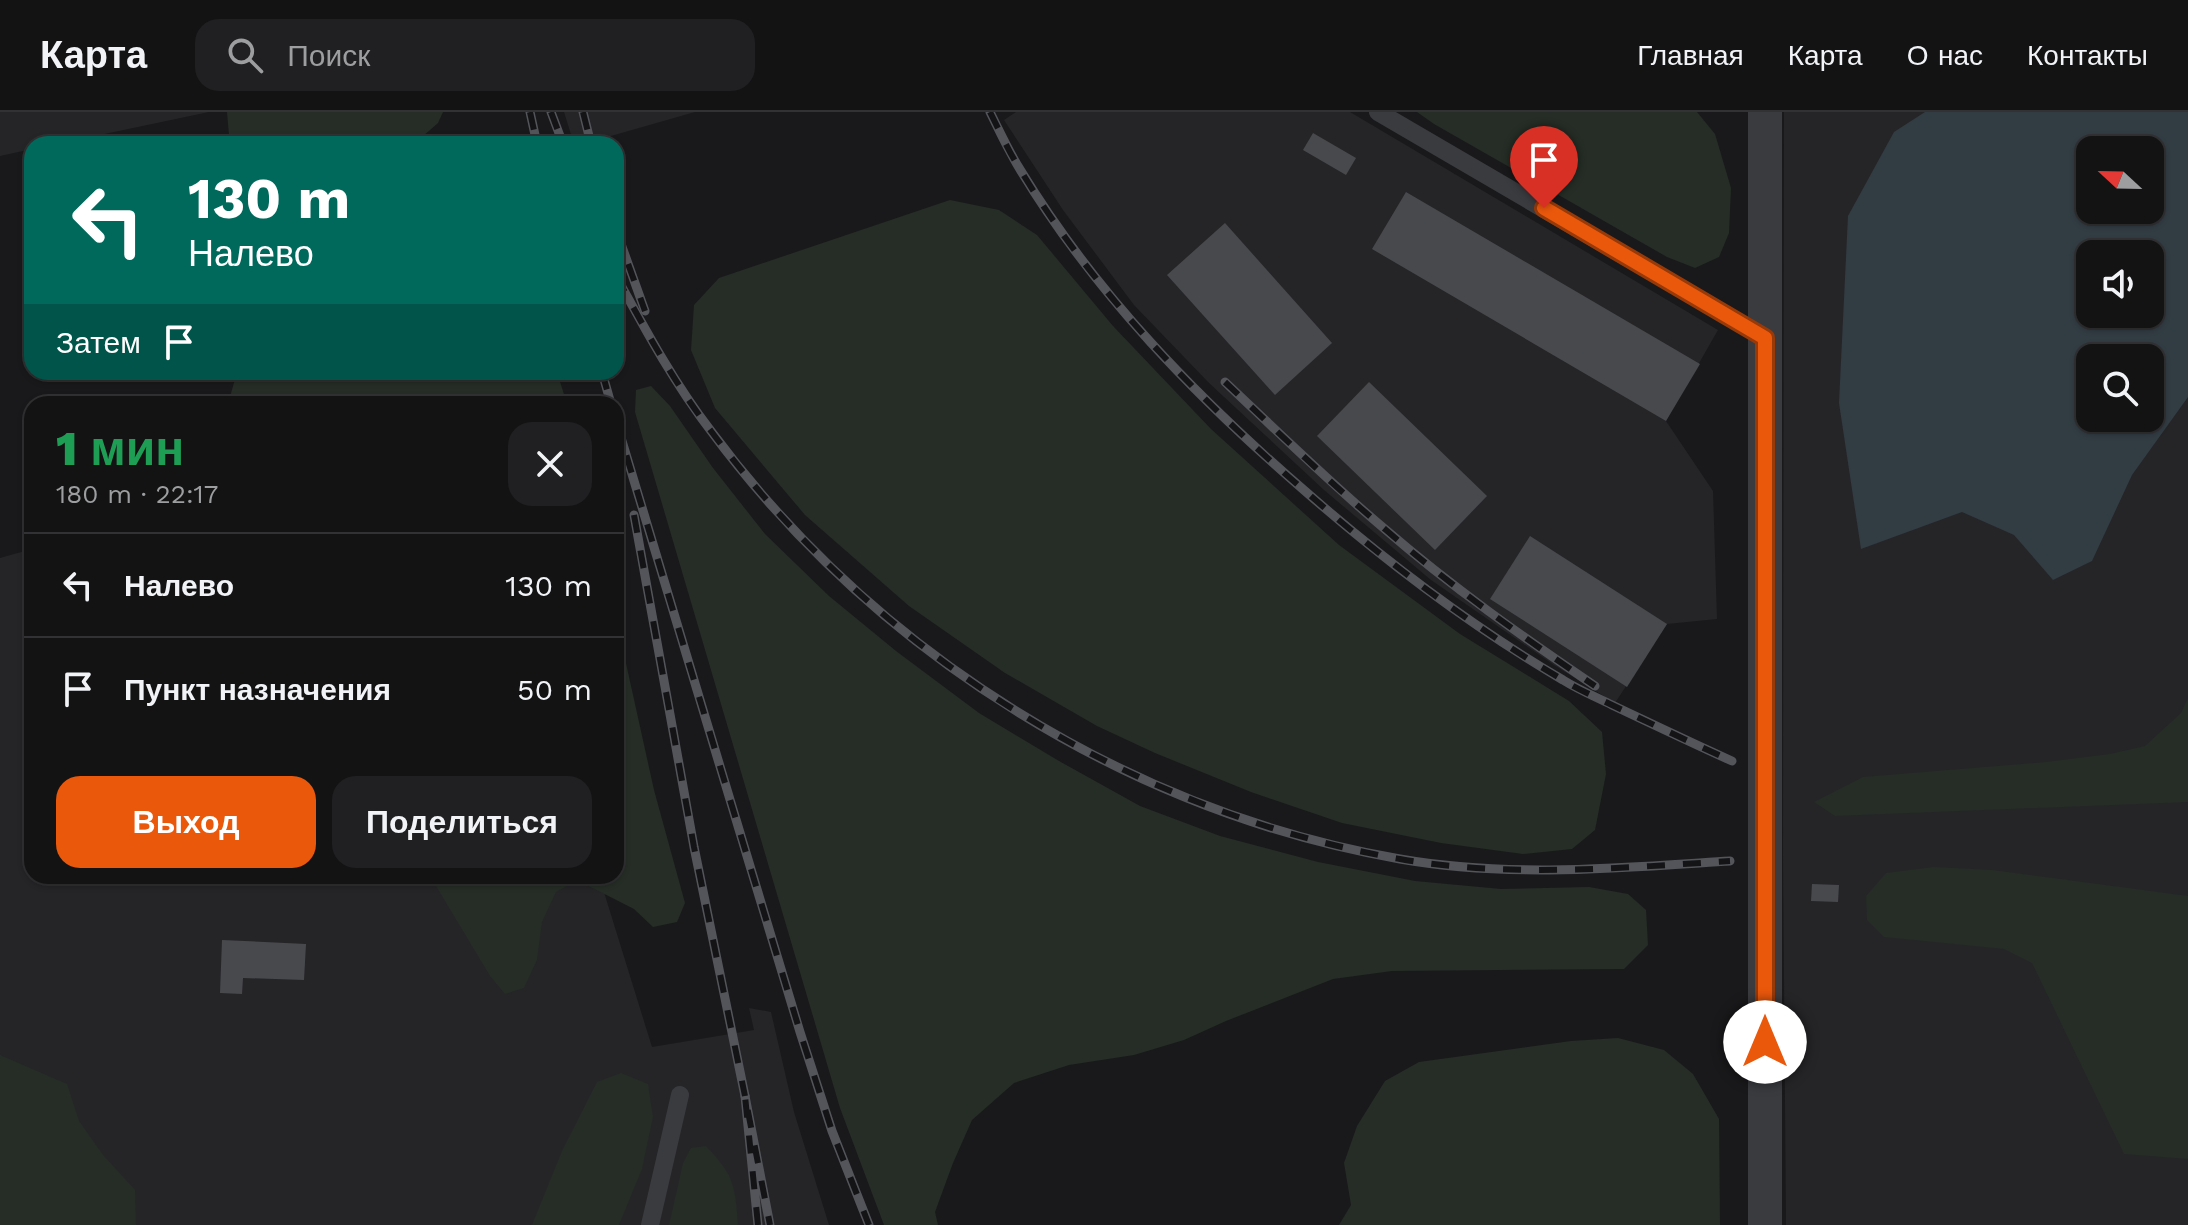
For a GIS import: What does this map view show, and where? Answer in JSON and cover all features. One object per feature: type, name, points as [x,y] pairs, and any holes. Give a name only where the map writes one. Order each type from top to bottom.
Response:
[{"type":"street","points":[[1765,112],[1765,1225]]},
{"type":"lane","points":[[1378,112],[1765,338]]},
{"type":"lane","points":[[650,1225],[680,1095]]},
{"type":"shaded area","points":[[0,112],[209,112],[95,136],[24,136],[24,151],[0,156]]},
{"type":"shaded area","points":[[227,112],[443,112],[438,123],[423,136],[229,135]]},
{"type":"shaded area","points":[[564,112],[695,112],[611,136],[572,136]]},
{"type":"shaded area","points":[[1016,112],[1350,112],[1718,330],[1666,421],[1713,491],[1717,619],[1667,624],[1615,703],[1431,580],[1324,490],[1209,383],[1134,305],[1063,210],[1004,120]]},
{"type":"shaded area","points":[[1417,112],[1697,112],[1715,134],[1731,188],[1729,233],[1719,257],[1695,268],[1667,257]]},
{"type":"shaded area","points":[[1784,112],[2188,112],[2188,1225],[1786,1225]]},
{"type":"shaded area","points":[[1925,112],[2188,112],[2188,397],[2164,430],[2164,344],[2076,344],[2076,432],[2163,432],[2132,475],[2092,561],[2053,580],[2014,535],[1962,512],[1861,549],[1839,403],[1848,216],[1894,132]]},
{"type":"shaded area","points":[[950,200],[999,210],[1037,235],[1113,326],[1211,429],[1339,545],[1460,634],[1569,701],[1602,732],[1606,774],[1595,830],[1572,849],[1523,854],[1441,843],[1342,823],[1251,792],[1097,726],[1005,673],[909,606],[805,515],[715,408],[691,350],[694,305],[719,278]]},
{"type":"shaded area","points":[[235,380],[560,380],[564,396],[230,396]]},
{"type":"shaded area","points":[[651,386],[670,406],[713,468],[765,534],[829,596],[979,713],[1059,761],[1140,806],[1220,836],[1318,862],[1415,881],[1501,889],[1589,887],[1628,894],[1646,910],[1648,945],[1624,969],[1392,971],[1333,979],[1184,1040],[1134,1055],[1069,1065],[1014,1083],[972,1120],[935,1212],[938,1225],[884,1225],[840,1108],[635,412],[636,390]]},
{"type":"shaded area","points":[[24,551],[24,884],[601,884],[652,1047],[754,1030],[749,1008],[771,1012],[794,1112],[829,1225],[0,1225],[0,558]]},
{"type":"shaded area","points":[[624,654],[654,790],[685,903],[677,922],[653,927],[634,909],[585,884],[624,884]]},
{"type":"shaded area","points":[[2188,698],[2188,802],[1835,816],[1814,802],[1863,777],[2046,762],[2145,746],[2181,713]]},
{"type":"shaded area","points":[[1934,867],[1992,870],[2188,896],[2188,1159],[2124,1154],[2032,963],[2004,949],[1884,937],[1867,920],[1866,896],[1886,873]]},
{"type":"shaded area","points":[[435,884],[570,884],[556,892],[542,922],[537,960],[524,988],[505,994],[490,976]]},
{"type":"shaded area","points":[[1618,1038],[1664,1050],[1693,1074],[1719,1119],[1720,1225],[1339,1225],[1351,1205],[1344,1163],[1357,1126],[1385,1081],[1419,1062],[1571,1041]]},
{"type":"shaded area","points":[[0,1055],[67,1084],[79,1121],[103,1155],[135,1190],[136,1225],[0,1225]]},
{"type":"shaded area","points":[[621,1073],[648,1084],[653,1117],[642,1169],[619,1225],[532,1225],[562,1151],[597,1082]]},
{"type":"shaded area","points":[[706,1146],[728,1173],[736,1200],[738,1225],[669,1225],[683,1163],[691,1148]]},
{"type":"building","points":[[1313,133],[1356,158],[1346,175],[1303,150]]},
{"type":"building","points":[[1406,192],[1700,364],[1666,421],[1372,249]]},
{"type":"building","points":[[1225,223],[1332,343],[1275,395],[1167,275]]},
{"type":"building","points":[[1369,382],[1487,496],[1435,550],[1317,436]]},
{"type":"building","points":[[1530,536],[1667,624],[1627,687],[1490,599]]},
{"type":"building","points":[[1812,884],[1839,885],[1838,902],[1811,901]]},
{"type":"building","points":[[222,940],[306,944],[304,980],[243,978],[242,994],[220,993]]},
{"type":"railway","points":[[530,112],[535,136]]},
{"type":"railway","points":[[551,112],[560,136]]},
{"type":"railway","points":[[583,112],[589,136]]},
{"type":"railway","points":[[990,112],[1017,164],[1050,216],[1115,302],[1225,419],[1305,491],[1430,592],[1495,638],[1581,690],[1732,761]]},
{"type":"railway","points":[[624,252],[645,311]]},
{"type":"railway","points":[[624,291],[697,413],[777,511],[850,585],[930,651],[1015,710],[1106,761],[1200,803],[1299,836],[1400,859],[1523,870],[1730,861]]},
{"type":"railway","points":[[604,380],[609,396]]},
{"type":"railway","points":[[1225,382],[1324,476],[1436,572],[1595,686]]},
{"type":"railway","points":[[624,448],[800,1032],[832,1131],[869,1225]]},
{"type":"railway","points":[[634,515],[694,847],[745,1096]]},
{"type":"railway","points":[[758,1225],[745,1096],[770,1225]]},
{"type":"route","points":[[1544,208],[1765,338],[1765,1042]]}]
